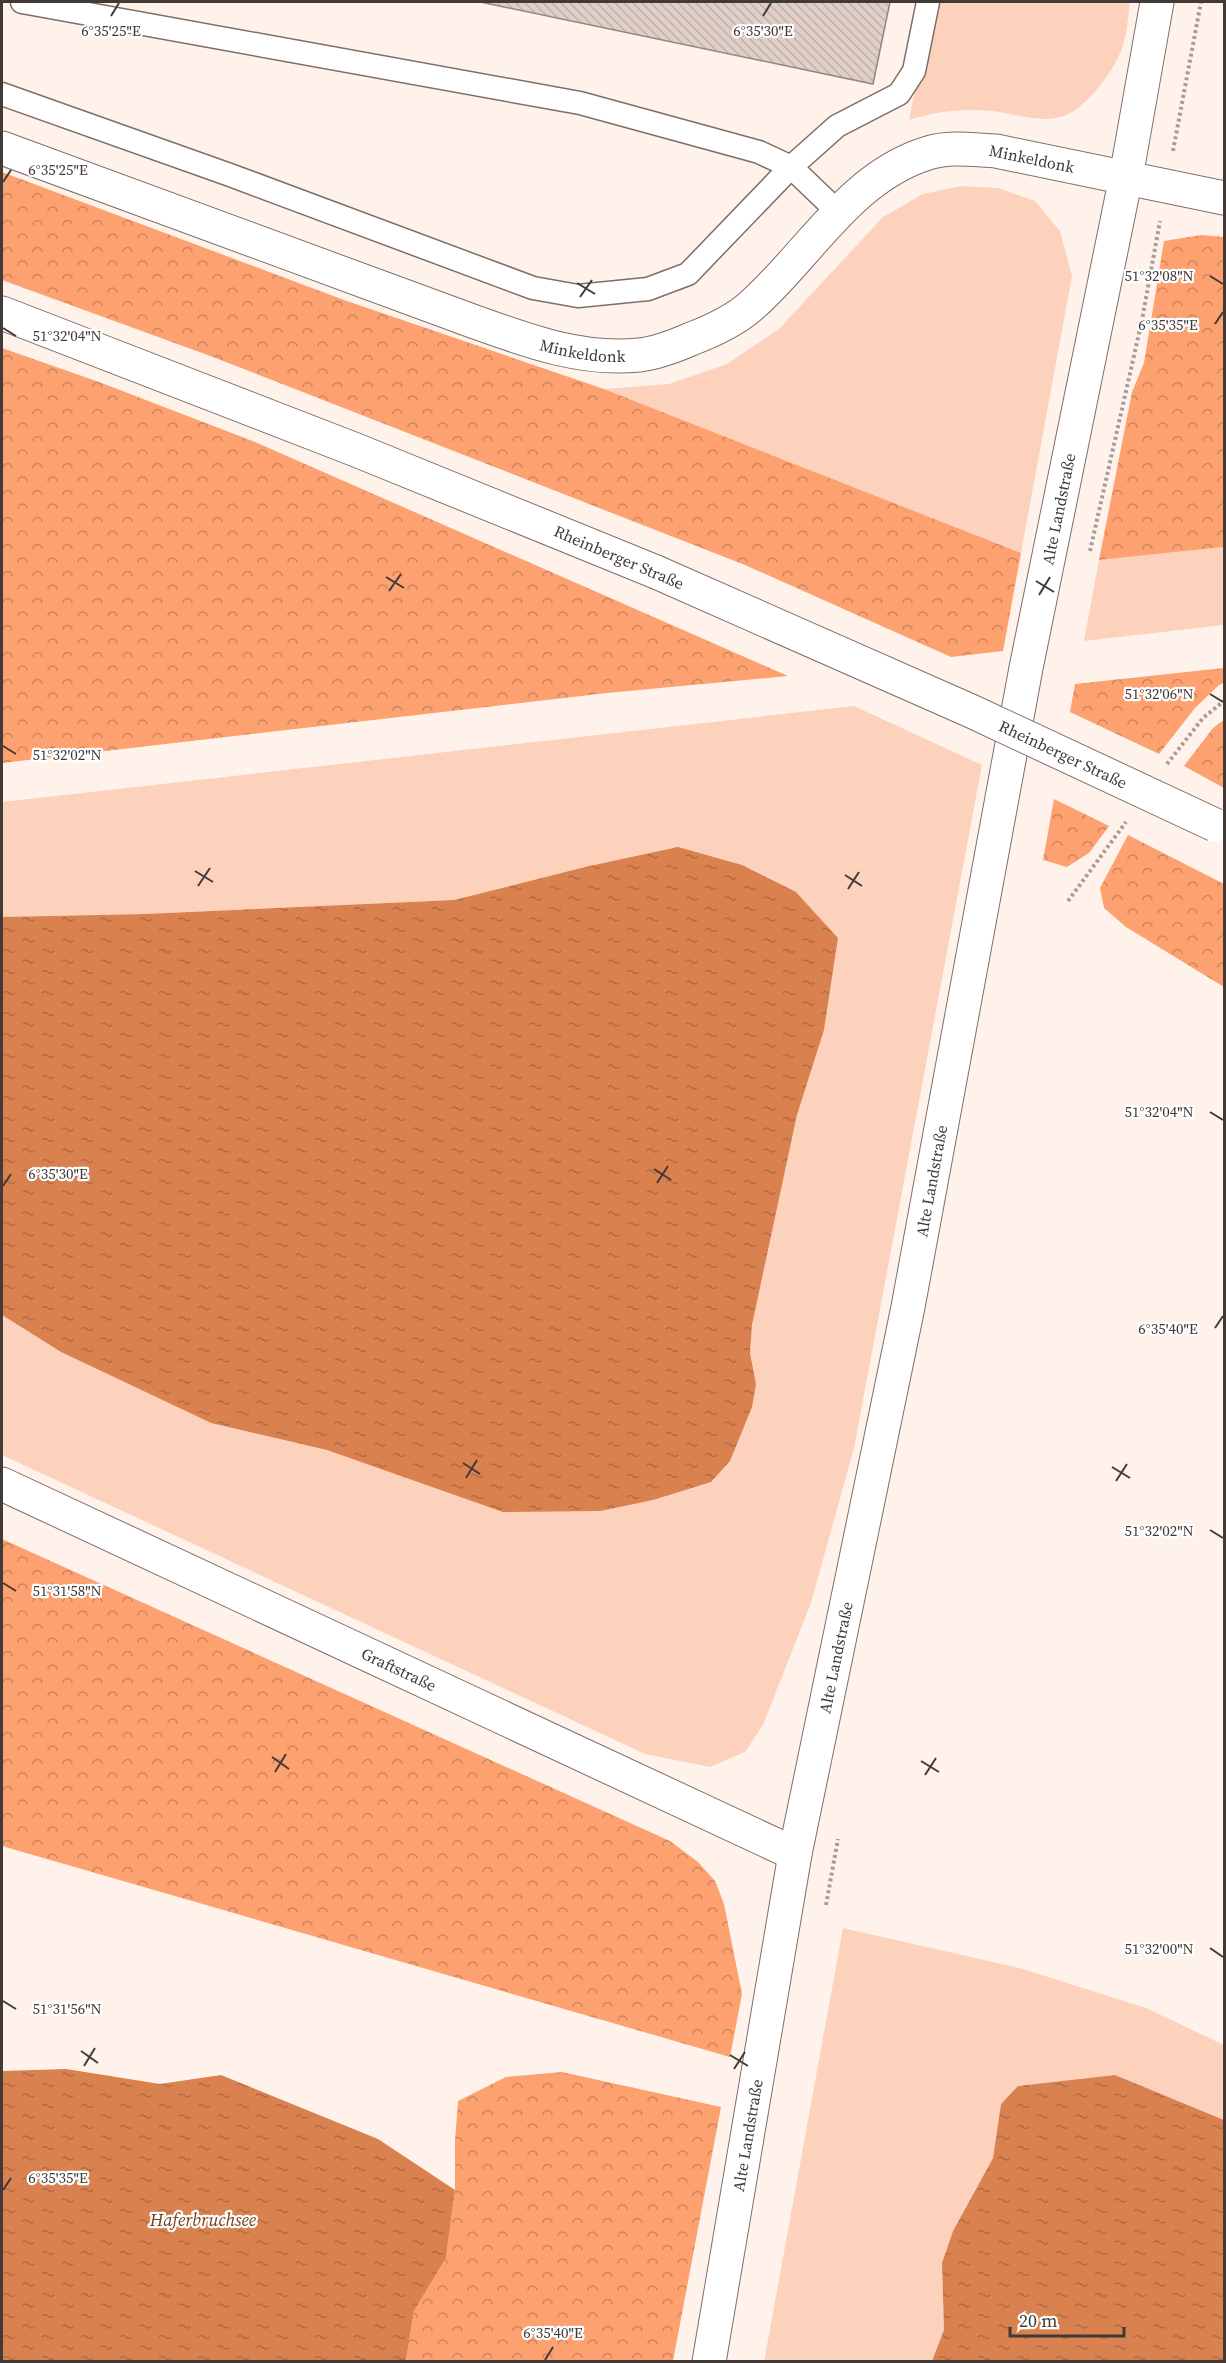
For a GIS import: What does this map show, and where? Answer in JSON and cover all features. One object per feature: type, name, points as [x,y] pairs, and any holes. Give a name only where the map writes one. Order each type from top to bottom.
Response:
[{"type":"street","name":"Alte Landstraße","points":[[709,2361],[795,1854],[908,1306],[1026,668],[1126,177],[1157,2]]},
{"type":"street","name":"Minkeldonk","points":[[2,148],[475,322],[538,344],[589,355],[640,355],[677,346],[716,329],[750,308],[790,268],[838,213],[877,176],[930,152],[961,148],[996,151],[1224,198]]},
{"type":"street","name":"Rheinberger Straße","points":[[2,313],[356,450],[656,572],[971,711],[1220,827]]},
{"type":"street","name":"Graftstraße","points":[[2,1484],[795,1854]]},
{"type":"lane","points":[[22,2],[580,103],[759,152],[791,166],[838,213]]},
{"type":"lane","points":[[2,94],[230,175],[533,288],[578,296],[648,289],[688,274],[791,166],[837,126],[899,94],[914,71],[928,2]]},
{"type":"shaded area","points":[[933,2],[1130,2],[1125,40],[1117,60],[1097,89],[1072,112],[1046,119],[991,111],[960,110],[939,112],[909,120]]},
{"type":"shaded area","points":[[961,186],[998,188],[1035,201],[1060,231],[1072,276],[1021,553],[604,389],[669,384],[727,364],[779,329],[883,217],[923,194]]},
{"type":"shaded area","points":[[1224,547],[1224,625],[1084,641],[1099,560]]},
{"type":"shaded area","points":[[854,706],[982,765],[854,1448],[811,1603],[763,1725],[745,1752],[710,1767],[645,1754],[2,1455],[2,1315],[61,1352],[211,1423],[327,1450],[756,1384],[750,1353],[752,1325],[797,1115],[824,1030],[838,938],[796,892],[585,867],[454,900],[145,914],[2,917],[2,802]]},
{"type":"shaded area","points":[[843,1928],[1023,1969],[1146,2008],[1224,2045],[1224,2120],[1115,2075],[1018,2086],[1001,2104],[993,2158],[953,2231],[942,2263],[944,2330],[932,2361],[764,2362]]},
{"type":"green space","points":[[2,172],[344,300],[604,389],[1021,553],[1003,651],[951,657],[745,565],[213,357],[2,280]]},
{"type":"green space","points":[[1201,235],[1224,237],[1224,547],[1099,560],[1132,392],[1144,363],[1164,241]]},
{"type":"green space","points":[[2,348],[99,382],[255,442],[788,676],[607,693],[2,763]]},
{"type":"green space","points":[[1224,668],[1224,683],[1195,708],[1159,754],[1070,712],[1075,684]]},
{"type":"green space","points":[[1224,720],[1224,788],[1184,766],[1213,728]]},
{"type":"green space","points":[[1054,799],[1109,826],[1089,853],[1067,867],[1043,860]]},
{"type":"green space","points":[[1128,835],[1224,884],[1224,987],[1126,927],[1104,908],[1100,888]]},
{"type":"green space","points":[[2,1539],[670,1841],[698,1862],[715,1881],[724,1904],[742,1994],[730,2057],[2,1846]]},
{"type":"green space","points":[[562,2072],[721,2107],[673,2361],[406,2362],[414,2311],[446,2258],[455,2190],[458,2101],[506,2077]]},
{"type":"water","points":[[678,847],[742,865],[796,892],[838,938],[824,1030],[797,1115],[752,1325],[750,1353],[756,1384],[752,1407],[730,1461],[711,1482],[653,1500],[600,1511],[503,1512],[327,1450],[211,1423],[61,1352],[2,1315],[2,917],[145,914],[454,900],[585,867]]},
{"type":"water","name":"Haferbruchsee","points":[[66,2069],[160,2084],[221,2075],[378,2139],[455,2190],[446,2258],[414,2311],[406,2361],[2,2361],[2,2071]]},
{"type":"water","points":[[1115,2075],[1224,2120],[1224,2361],[932,2361],[944,2330],[942,2263],[953,2231],[993,2158],[1001,2104],[1018,2086]]},
{"type":"building","points":[[480,2],[890,2],[873,84]]}]
